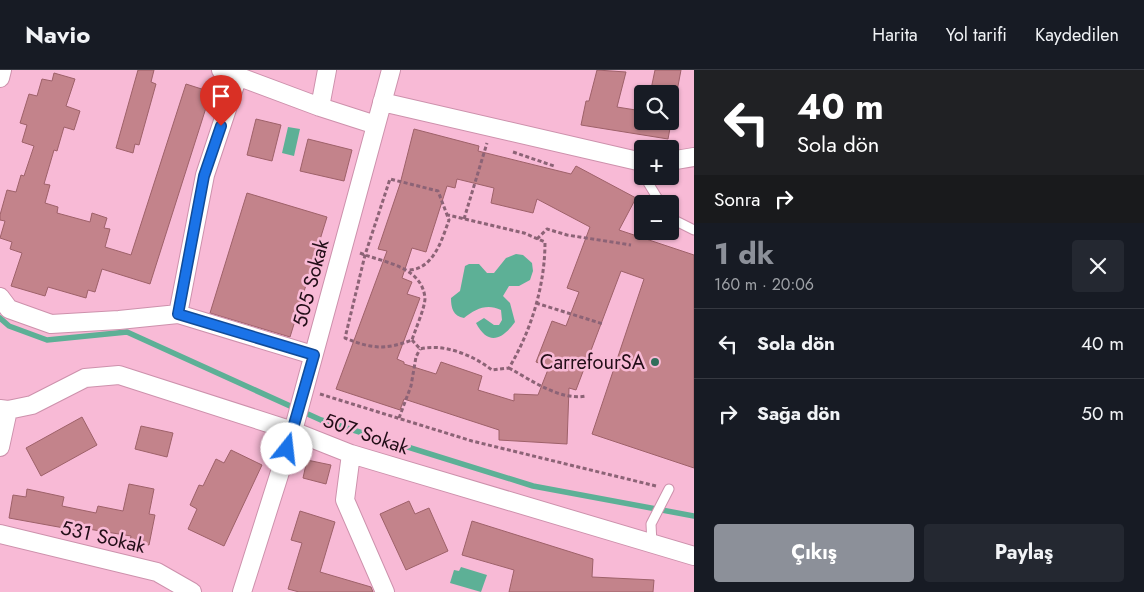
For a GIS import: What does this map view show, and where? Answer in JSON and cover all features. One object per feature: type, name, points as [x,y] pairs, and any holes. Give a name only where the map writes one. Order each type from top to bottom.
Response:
[{"type":"street","points":[[0,78],[2,70]]},
{"type":"street","points":[[221,70],[320,108],[376,125]]},
{"type":"street","points":[[320,108],[327,70]]},
{"type":"street","name":"505 Sokak","points":[[242,592],[293,431],[303,388],[314,355],[391,70]]},
{"type":"street","points":[[178,314],[204,176],[238,76]]},
{"type":"street","points":[[382,102],[634,167]]},
{"type":"street","points":[[679,160],[694,157]]},
{"type":"street","points":[[0,297],[9,309],[51,324],[178,314],[314,355]]},
{"type":"street","name":"507 Sokak","points":[[4,410],[32,405],[85,378],[119,375],[293,431],[351,454],[694,556]]},
{"type":"street","points":[[0,447],[4,410]]},
{"type":"street","points":[[351,454],[345,500],[385,592]]},
{"type":"street","name":"531 Sokak","points":[[0,534],[157,572],[192,592]]},
{"type":"lane","points":[[679,222],[694,230]]},
{"type":"lane","points":[[652,544],[652,524],[669,489]]},
{"type":"path","points":[[464,219],[486,144]]},
{"type":"path","points":[[343,247],[365,255],[409,270],[415,270],[433,258],[449,220],[438,190],[390,179],[365,255],[345,338],[364,345],[385,348],[412,340]]},
{"type":"path","points":[[448,215],[524,233],[545,242],[545,264],[536,303],[519,351],[509,368]]},
{"type":"path","points":[[537,239],[547,229],[567,235],[631,245]]},
{"type":"path","points":[[409,270],[418,282],[425,299],[412,340]]},
{"type":"path","points":[[536,303],[604,324]]},
{"type":"path","points":[[412,340],[420,349]]},
{"type":"path","points":[[420,349],[433,346],[480,360],[492,370],[509,368],[556,392],[578,398],[586,396]]},
{"type":"path","points":[[399,418],[411,386],[416,358],[420,349]]},
{"type":"path","points":[[303,388],[472,441],[669,489]]},
{"type":"shaded area","points":[[288,127],[300,129],[294,156],[282,153]]},
{"type":"shaded area","points":[[516,254],[523,255],[532,263],[533,271],[530,280],[519,286],[509,286],[503,296],[510,303],[515,322],[505,333],[495,338],[490,338],[485,335],[476,323],[484,318],[494,325],[499,325],[502,320],[501,310],[491,307],[481,308],[464,318],[453,311],[451,298],[460,291],[465,266],[479,264],[487,273],[494,273],[506,258]]},
{"type":"shaded area","points":[[461,567],[487,575],[481,592],[450,583],[454,570],[459,571]]},
{"type":"building","points":[[138,70],[154,70],[151,82],[156,84],[139,145],[135,144],[133,153],[116,148]]},
{"type":"building","points":[[597,70],[626,72],[617,107],[634,110],[634,130],[670,130],[668,139],[581,125],[586,101],[589,101]]},
{"type":"building","points":[[655,70],[681,70],[678,85],[652,85]]},
{"type":"building","points":[[54,73],[75,79],[66,106],[80,111],[74,130],[64,127],[57,151],[54,150],[44,184],[50,185],[45,203],[58,207],[57,213],[90,222],[92,213],[107,218],[104,228],[110,229],[105,247],[131,255],[186,84],[211,92],[150,284],[102,269],[95,292],[88,290],[86,298],[48,287],[45,296],[11,286],[22,253],[10,249],[12,242],[0,238],[5,221],[0,220],[0,215],[7,190],[16,192],[21,175],[24,176],[34,146],[22,142],[27,125],[20,123],[29,94],[37,96],[42,79],[52,81]]},
{"type":"building","points":[[256,119],[281,125],[272,161],[247,155]]},
{"type":"building","points":[[414,129],[479,146],[478,151],[571,174],[576,166],[634,197],[634,202],[619,230],[634,235],[634,240],[649,240],[694,255],[694,468],[592,434],[644,279],[621,271],[576,390],[569,388],[567,444],[499,440],[499,430],[404,399],[400,410],[336,389],[387,251],[378,249],[400,184]],"holes":[[[457,179],[494,188],[491,203],[533,213],[537,199],[590,227],[567,288],[579,292],[566,326],[552,321],[536,362],[549,367],[538,395],[514,394],[514,401],[478,390],[482,376],[441,362],[436,374],[404,364],[404,362],[397,359],[420,298],[407,294],[412,282],[402,278],[412,248],[426,252],[447,186],[455,188]]]},
{"type":"building","points":[[308,139],[352,150],[344,181],[300,171]]},
{"type":"building","points":[[247,193],[327,217],[290,337],[210,313]]},
{"type":"building","points":[[82,417],[97,445],[41,476],[26,448]]},
{"type":"building","points":[[141,426],[173,433],[167,457],[135,449]]},
{"type":"building","points":[[231,450],[262,465],[224,546],[188,529],[197,509],[190,505],[199,485],[203,486],[216,459],[224,463]]},
{"type":"building","points":[[307,460],[331,465],[326,484],[303,478]]},
{"type":"building","points":[[129,484],[154,489],[149,514],[155,515],[149,545],[130,541],[131,536],[76,527],[75,530],[9,518],[13,495],[26,497],[27,489],[64,497],[62,506],[96,513],[98,506],[123,511]]},
{"type":"building","points":[[409,501],[415,514],[429,508],[448,551],[406,570],[380,514]]},
{"type":"building","points":[[300,511],[335,522],[320,572],[371,587],[373,592],[299,592],[288,589],[302,543],[291,540]]},
{"type":"building","points":[[472,521],[593,559],[592,577],[654,580],[653,592],[509,592],[514,570],[462,555]]},
{"type":"waterway","points":[[0,318],[9,326],[47,340],[127,332],[321,420],[533,486],[694,516]]},
{"type":"place","name":"CarrefourSA","points":[[655,362]]},
{"type":"route","points":[[221,126],[204,176],[178,314],[314,355],[287,449]]}]
